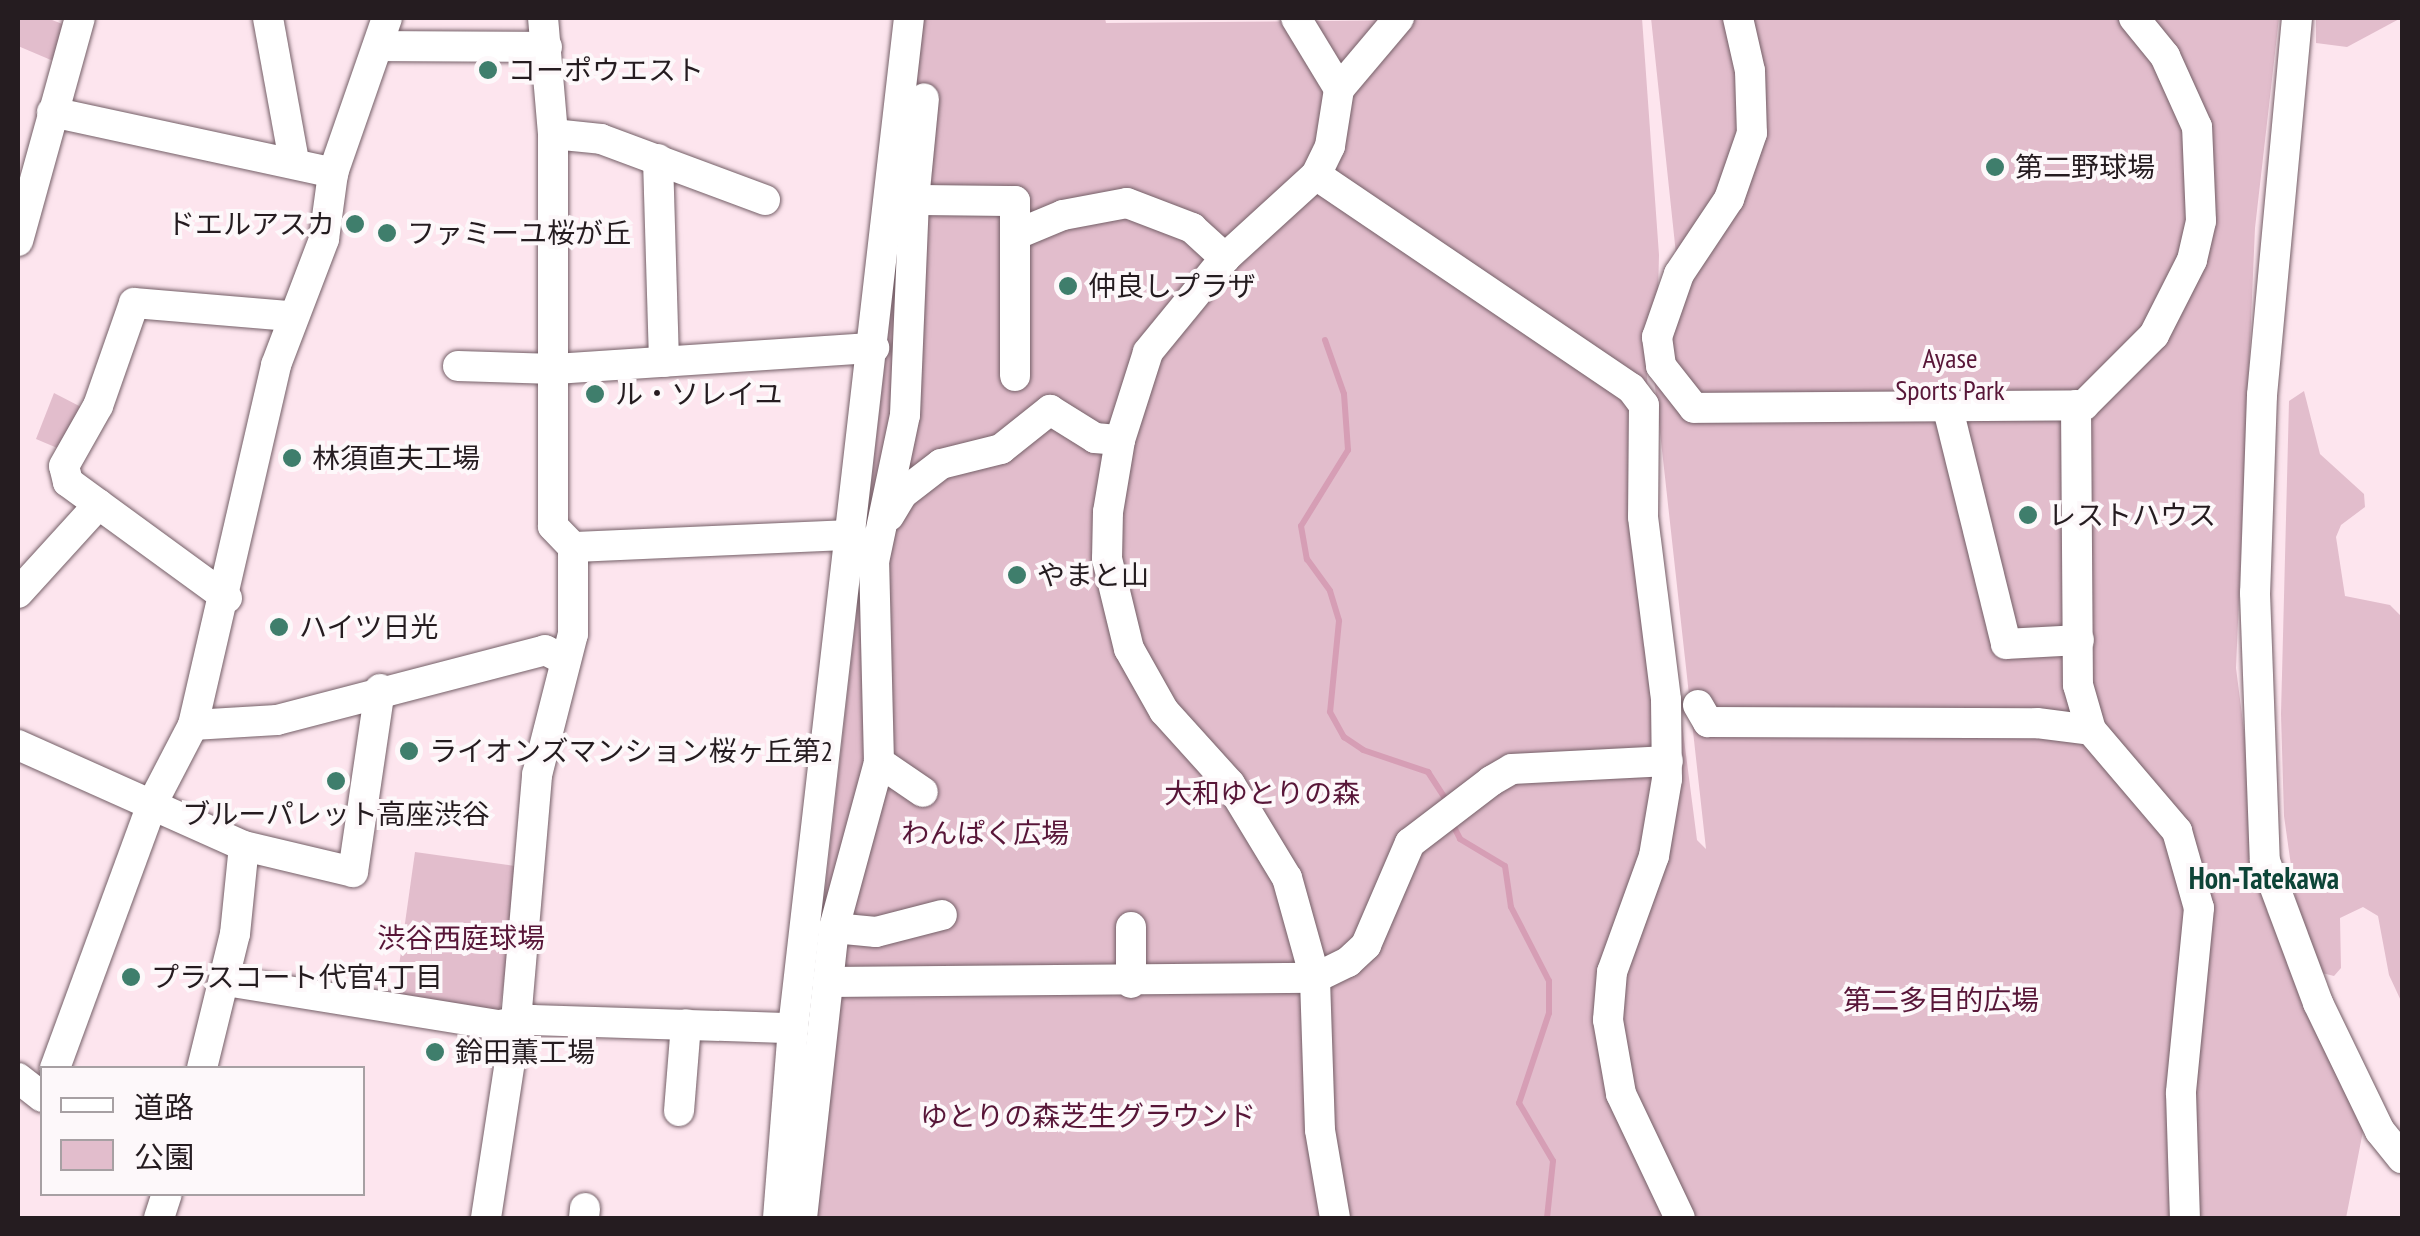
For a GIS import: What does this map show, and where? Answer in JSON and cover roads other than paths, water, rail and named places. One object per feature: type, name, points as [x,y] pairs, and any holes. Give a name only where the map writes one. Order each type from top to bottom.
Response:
[{"type":"street","points":[[18,241],[80,18]]},
{"type":"street","points":[[268,18],[294,161]]},
{"type":"street","points":[[778,1218],[794,1028],[868,531],[874,348],[909,18]]},
{"type":"street","points":[[1296,18],[1340,89]]},
{"type":"street","points":[[1335,1218],[1320,1130],[1315,978],[1287,878],[1230,784],[1164,711],[1130,649],[1107,559],[1120,440],[1148,352],[1225,258],[1316,174],[1330,146],[1340,89],[1399,18]]},
{"type":"street","points":[[2297,18],[2264,377],[2254,593],[2265,861],[2318,1002],[2385,1140],[2402,1158]]},
{"type":"street","points":[[1694,408],[1661,366],[1657,337],[1679,274],[1716,224],[1744,165],[1752,132],[1742,19]]},
{"type":"street","points":[[1646,416],[1694,408],[2076,405],[2115,387],[2154,335],[2192,260],[2201,221],[2197,127],[2144,21]]},
{"type":"street","points":[[56,1066],[153,802],[193,724],[226,598],[263,414],[290,316],[324,239],[334,173],[384,32],[545,32],[553,134],[553,526],[573,548],[572,634],[537,775],[516,1021],[486,1218]]},
{"type":"street","points":[[802,1218],[834,928],[879,762],[874,562],[868,531],[906,415],[914,200],[928,46]]},
{"type":"street","points":[[52,112],[294,161],[334,173]]},
{"type":"street","points":[[553,134],[601,139],[765,200]]},
{"type":"street","points":[[658,159],[664,362]]},
{"type":"street","points":[[1316,174],[1632,388],[1646,416],[1644,517],[1668,761],[1662,824],[1619,946],[1608,1020],[1621,1094],[1680,1218]]},
{"type":"street","points":[[914,200],[1015,201],[1015,376]]},
{"type":"street","points":[[1015,235],[1063,214],[1128,203],[1192,228],[1225,258]]},
{"type":"street","points":[[226,598],[68,482],[64,466],[98,406],[134,303],[290,316]]},
{"type":"street","points":[[458,366],[555,369],[874,348]]},
{"type":"street","points":[[1946,404],[2006,644],[2079,640]]},
{"type":"street","points":[[2076,405],[2078,686],[2091,730],[2162,807],[2193,872],[2199,939],[2184,1036],[2184,1218]]},
{"type":"street","points":[[573,548],[868,531],[902,494],[941,464],[1001,449],[1050,410],[1095,438],[1120,440]]},
{"type":"street","points":[[18,593],[98,504]]},
{"type":"street","points":[[193,724],[277,720],[380,688],[545,650],[563,659]]},
{"type":"street","points":[[18,745],[153,802],[244,846],[353,872],[380,688]]},
{"type":"street","points":[[1698,705],[1708,722],[2037,723],[2091,730]]},
{"type":"street","points":[[828,982],[1130,983],[1315,978],[1348,962],[1366,944],[1398,861],[1429,831],[1512,769],[1668,761]]},
{"type":"street","points":[[879,762],[923,792]]},
{"type":"street","points":[[203,1066],[226,980],[244,846]]},
{"type":"street","points":[[834,928],[876,932],[942,915]]},
{"type":"street","points":[[1130,983],[1132,927]]},
{"type":"street","points":[[226,980],[499,1026],[516,1021],[794,1028]]},
{"type":"street","points":[[679,1110],[686,1024]]},
{"type":"street","points":[[18,1078],[40,1095]]},
{"type":"waterway","points":[[1325,340],[1344,394],[1348,450],[1301,526],[1307,559],[1330,591],[1339,621],[1330,712],[1344,737],[1363,750],[1428,772],[1449,804]]},
{"type":"waterway","points":[[1451,821],[1460,839],[1505,866],[1511,907],[1549,981],[1549,1013],[1519,1103],[1553,1161],[1547,1218]]},
{"type":"place","name":"コーポウエスト","points":[[488,70]]},
{"type":"place","name":"第二野球場","points":[[1995,167]]},
{"type":"place","name":"ドエルアスカ","points":[[355,224]]},
{"type":"place","name":"ファミーユ桜が丘","points":[[387,233]]},
{"type":"place","name":"仲良しプラザ","points":[[1068,286]]},
{"type":"place","name":"ル・ソレイユ","points":[[595,394]]},
{"type":"place","name":"林須直夫工場","points":[[292,458]]},
{"type":"place","name":"レストハウス","points":[[2028,515]]},
{"type":"place","name":"やまと山","points":[[1017,575]]},
{"type":"place","name":"ハイツ日光","points":[[279,627]]},
{"type":"place","name":"ライオンズマンション桜ヶ丘第2","points":[[409,751]]},
{"type":"place","name":"ブルーパレット高座渋谷","points":[[336,781]]},
{"type":"place","name":"プラスコート代官4丁目","points":[[131,977]]},
{"type":"place","name":"鈴田薫工場","points":[[435,1052]]},
{"type":"district","name":"Hon-Tatekawa","points":[[2264,878]]},
{"type":"park label","name":"Ayase Sports Park","points":[[1950,374]]},
{"type":"park label","name":"大和ゆとりの森","points":[[1262,793]]},
{"type":"park label","name":"わんぱく広場","points":[[985,833]]},
{"type":"park label","name":"渋谷西庭球場","points":[[461,938]]},
{"type":"park label","name":"第二多目的広場","points":[[1941,1000]]},
{"type":"park label","name":"ゆとりの森芝生グラウンド","points":[[1088,1116]]}]
